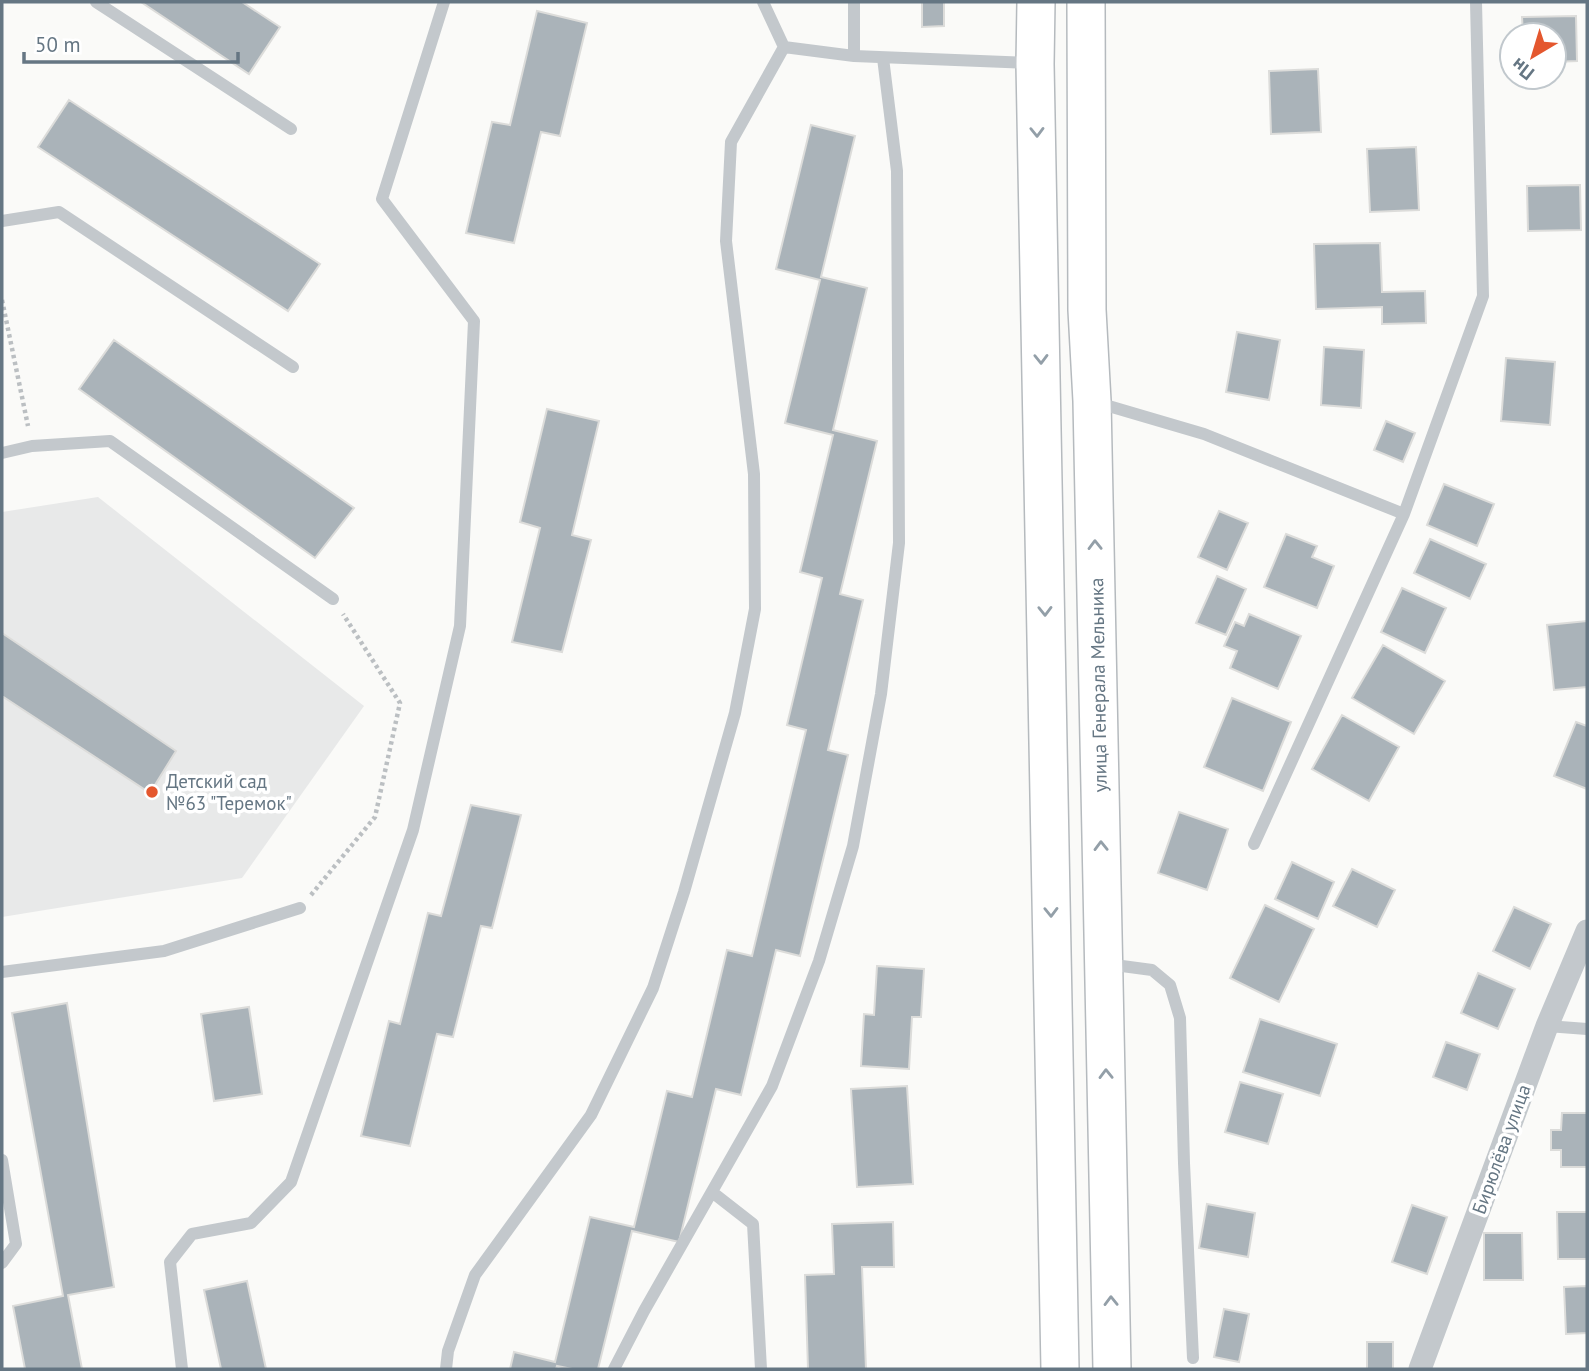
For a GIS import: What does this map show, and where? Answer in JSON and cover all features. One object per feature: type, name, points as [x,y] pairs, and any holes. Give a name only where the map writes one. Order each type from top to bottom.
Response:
[{"type":"main road","points":[[1036,2],[1060,1369]]},
{"type":"main road","name":"улица Генерала Мельника","points":[[1086,2],[1087,310],[1092,401],[1112,1369]]},
{"type":"main road","points":[[1035,64],[1087,63]]},
{"type":"street","name":"Бирюлёва улица","points":[[1420,1369],[1547,1027],[1587,931]]},
{"type":"lane","points":[[96,2],[292,129]]},
{"type":"lane","points":[[182,1369],[170,1262],[192,1234],[251,1223],[291,1182],[413,830],[460,626],[474,321],[382,199],[444,2]]},
{"type":"lane","points":[[764,2],[784,47]]},
{"type":"lane","points":[[854,2],[854,56]]},
{"type":"lane","points":[[1254,844],[1405,514],[1483,296],[1476,2]]},
{"type":"lane","points":[[784,47],[883,58],[1035,64]]},
{"type":"lane","points":[[446,1369],[448,1351],[475,1275],[591,1115],[653,988],[684,892],[735,713],[755,609],[755,595],[754,474],[726,241],[731,142],[784,47]]},
{"type":"lane","points":[[614,1369],[772,1086],[819,961],[853,846],[881,694],[900,543],[897,171],[883,58]]},
{"type":"lane","points":[[2,221],[59,212],[293,367]]},
{"type":"lane","points":[[1092,401],[1204,433],[1405,514]]},
{"type":"lane","points":[[2,453],[32,446],[110,441],[333,599]]},
{"type":"lane","points":[[2,972],[164,951],[300,908]]},
{"type":"lane","points":[[1104,963],[1152,970],[1170,985],[1180,1018],[1193,1358]]},
{"type":"lane","points":[[1547,1027],[1587,1028]]},
{"type":"lane","points":[[2,1160],[16,1244],[2,1263]]},
{"type":"lane","points":[[712,1192],[753,1224],[761,1369]]},
{"type":"path","points":[[2,300],[32,446]]},
{"type":"path","points":[[300,908],[375,817],[400,703],[333,599]]},
{"type":"shaded area","name":"Детский сад №63 \"Теремок\"","points":[[98,497],[364,706],[242,878],[2,917],[2,512]]},
{"type":"building","points":[[141,2],[242,2],[280,27],[249,74]]},
{"type":"building","points":[[922,2],[944,2],[944,26],[922,27]]},
{"type":"building","points":[[537,11],[587,23],[560,136],[541,132],[514,243],[466,233],[492,122],[510,125]]},
{"type":"building","points":[[1576,16],[1577,61],[1568,61],[1568,21],[1522,21],[1522,17]]},
{"type":"building","points":[[1318,69],[1321,132],[1271,134],[1269,71]]},
{"type":"building","points":[[69,100],[320,264],[288,311],[38,147]]},
{"type":"building","points":[[811,125],[855,136],[821,277],[867,288],[833,430],[877,441],[840,594],[863,600],[828,750],[848,755],[800,956],[776,950],[741,1095],[716,1089],[679,1242],[632,1231],[598,1369],[557,1366],[556,1369],[510,1369],[514,1352],[555,1362],[590,1217],[634,1227],[667,1091],[692,1097],[727,950],[752,956],[806,730],[787,725],[822,578],[800,572],[833,435],[785,423],[820,280],[776,269]]},
{"type":"building","points":[[1416,147],[1419,210],[1370,212],[1367,149]]},
{"type":"building","points":[[1580,185],[1581,230],[1528,231],[1527,186]]},
{"type":"building","points":[[1380,243],[1382,292],[1425,291],[1426,323],[1382,324],[1382,307],[1316,309],[1314,244]]},
{"type":"building","points":[[1237,332],[1280,340],[1269,400],[1226,392]]},
{"type":"building","points":[[114,340],[354,508],[315,558],[79,389]]},
{"type":"building","points":[[1324,347],[1364,350],[1361,408],[1321,405]]},
{"type":"building","points":[[1506,358],[1555,362],[1550,425],[1501,421]]},
{"type":"building","points":[[547,409],[599,421],[572,535],[591,540],[562,652],[512,642],[540,528],[520,522]]},
{"type":"building","points":[[1386,421],[1415,433],[1403,462],[1374,450]]},
{"type":"building","points":[[1444,484],[1494,504],[1477,546],[1427,525]]},
{"type":"building","points":[[1219,511],[1248,523],[1227,570],[1198,557]]},
{"type":"building","points":[[1286,534],[1317,546],[1312,557],[1334,566],[1317,608],[1264,587]]},
{"type":"building","points":[[1430,539],[1486,564],[1470,599],[1414,573]]},
{"type":"building","points":[[1217,576],[1246,589],[1226,635],[1196,623]]},
{"type":"building","points":[[1402,588],[1446,608],[1425,653],[1381,632]]},
{"type":"building","points":[[1249,614],[1301,636],[1278,689],[1230,668],[1237,651],[1224,646],[1235,622],[1244,626]]},
{"type":"building","points":[[1587,621],[1587,687],[1554,690],[1547,625]]},
{"type":"building","name":"Детский сад №63 \"Теремок\"","points":[[2,633],[176,751],[150,793],[2,696]]},
{"type":"building","points":[[1383,645],[1445,681],[1414,734],[1352,698]]},
{"type":"building","points":[[1232,698],[1291,722],[1263,791],[1204,767]]},
{"type":"building","points":[[1342,715],[1399,747],[1369,801],[1312,769]]},
{"type":"building","points":[[1576,722],[1587,726],[1587,789],[1554,776]]},
{"type":"building","points":[[471,805],[521,815],[492,928],[481,926],[453,1037],[437,1034],[410,1146],[361,1136],[389,1021],[400,1024],[428,913],[441,916]]},
{"type":"building","points":[[1179,812],[1228,829],[1207,890],[1158,873]]},
{"type":"building","points":[[1292,862],[1334,882],[1318,919],[1275,899]]},
{"type":"building","points":[[1352,869],[1395,890],[1377,927],[1333,906]]},
{"type":"building","points":[[1265,905],[1314,929],[1279,1002],[1230,978]]},
{"type":"building","points":[[1514,907],[1551,924],[1530,969],[1493,951]]},
{"type":"building","points":[[877,966],[924,969],[921,1017],[912,1017],[909,1069],[861,1066],[864,1014],[874,1015]]},
{"type":"building","points":[[1478,973],[1515,989],[1498,1029],[1461,1013]]},
{"type":"building","points":[[67,1003],[114,1287],[68,1295],[82,1369],[25,1369],[13,1306],[63,1296],[12,1013]]},
{"type":"building","points":[[249,1007],[262,1094],[214,1101],[201,1014]]},
{"type":"building","points":[[1260,1019],[1337,1044],[1320,1096],[1243,1072]]},
{"type":"building","points":[[1446,1042],[1480,1054],[1467,1090],[1433,1077]]},
{"type":"building","points":[[1240,1082],[1283,1094],[1268,1144],[1225,1132]]},
{"type":"building","points":[[907,1086],[913,1184],[857,1187],[851,1089]]},
{"type":"building","points":[[1562,1113],[1587,1113],[1587,1167],[1561,1167],[1561,1150],[1551,1150],[1551,1130],[1561,1130]]},
{"type":"building","points":[[1207,1204],[1255,1213],[1248,1257],[1199,1248]]},
{"type":"building","points":[[1412,1205],[1447,1217],[1427,1274],[1392,1262]]},
{"type":"building","points":[[1557,1212],[1587,1212],[1587,1259],[1558,1259]]},
{"type":"building","points":[[893,1222],[894,1267],[862,1267],[866,1369],[808,1369],[805,1275],[834,1274],[832,1224]]},
{"type":"building","points":[[1484,1233],[1522,1233],[1523,1280],[1484,1280]]},
{"type":"building","points":[[247,1281],[266,1369],[221,1369],[204,1290]]},
{"type":"building","points":[[1587,1286],[1587,1333],[1566,1334],[1564,1287]]},
{"type":"building","points":[[1224,1309],[1249,1314],[1239,1362],[1214,1357]]},
{"type":"building","points":[[1367,1342],[1393,1342],[1393,1369],[1367,1369]]},
{"type":"place","name":"Детский сад №63 \"Теремок\"","points":[[152,792]]}]
